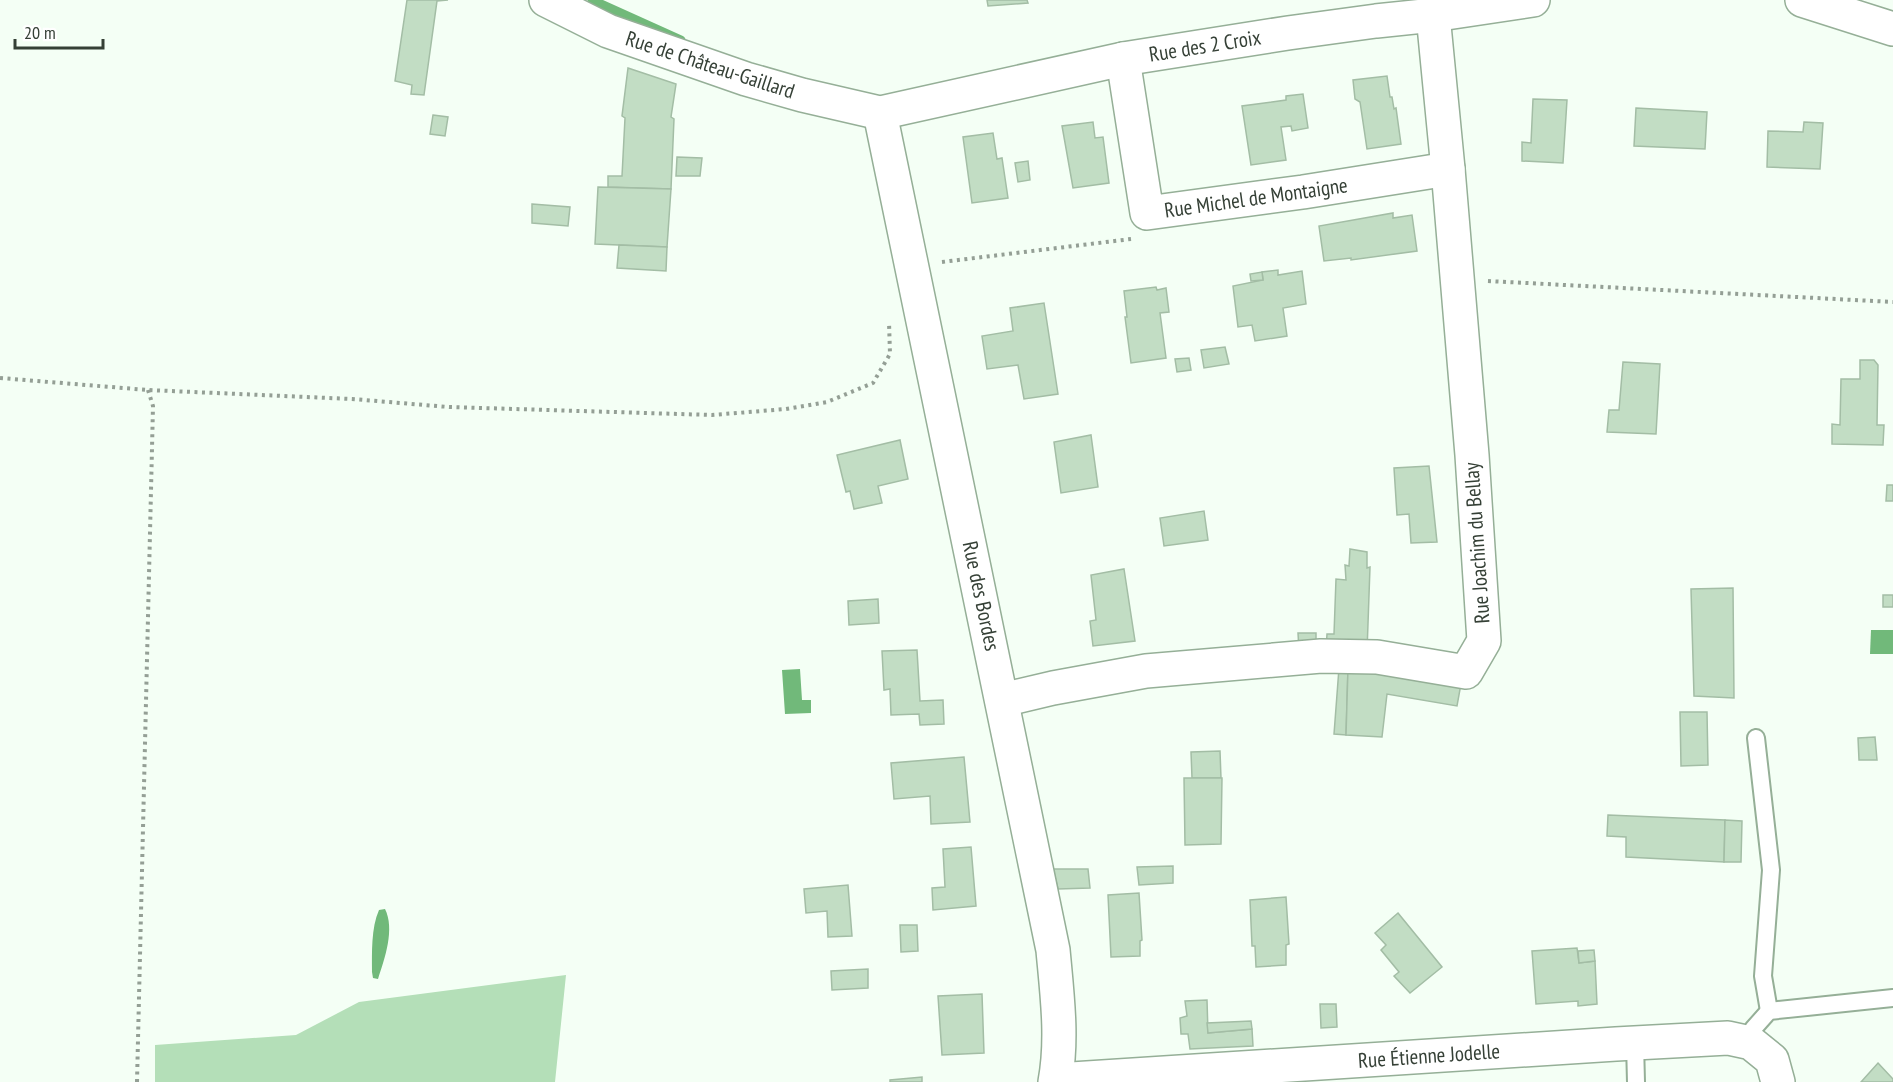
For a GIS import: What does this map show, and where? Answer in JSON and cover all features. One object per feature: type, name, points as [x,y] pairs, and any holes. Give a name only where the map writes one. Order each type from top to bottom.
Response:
[{"type":"street","name":"Rue de Château-Gaillard","points":[[546,0],[608,31],[746,79],[802,95],[880,112]]},
{"type":"street","name":"Rue des 2 Croix","points":[[880,112],[1123,59],[1533,0]]},
{"type":"street","points":[[1802,0],[1893,29]]},
{"type":"street","name":"Rue Joachim du Bellay","points":[[1002,700],[1146,671],[1321,656],[1377,657],[1466,672],[1484,641],[1472,455],[1433,15]]},
{"type":"street","name":"Rue Michel de Montaigne","points":[[1123,59],[1147,213],[1304,192],[1448,169]]},
{"type":"street","name":"Rue des Bordes","points":[[880,112],[1053,950],[1059,1022],[1056,1081]]},
{"type":"street","name":"Rue Étienne Jodelle","points":[[1056,1081],[1635,1043],[1728,1038],[1751,1043]]},
{"type":"street","points":[[1751,1043],[1772,1060],[1778,1082]]},
{"type":"lane","points":[[1756,738],[1771,870],[1763,976],[1769,1011]]},
{"type":"lane","points":[[1751,1043],[1753,1029],[1769,1011],[1893,998]]},
{"type":"lane","points":[[1635,1043],[1636,1082]]},
{"type":"path","points":[[911,266],[1138,238],[1147,213]]},
{"type":"path","points":[[1457,280],[1893,302]]},
{"type":"path","points":[[0,378],[148,390],[352,399],[449,407],[712,415],[786,409],[827,402],[873,383],[890,354],[889,321]]},
{"type":"path","points":[[137,1082],[153,406],[148,390]]},
{"type":"shaded area","points":[[1871,630],[1893,630],[1893,654],[1870,654]]},
{"type":"shaded area","points":[[800,669],[802,700],[811,700],[811,713],[785,714],[782,670]]},
{"type":"shaded area","points":[[385,909],[389,934],[378,979],[373,978],[372,972],[373,933],[379,910]]},
{"type":"shaded area","points":[[566,975],[555,1082],[155,1082],[155,1045],[296,1035],[359,1002]]},
{"type":"building","points":[[407,0],[448,0],[437,1],[424,95],[411,94],[412,85],[395,81]]},
{"type":"building","points":[[987,0],[1027,0],[1028,3],[988,6]]},
{"type":"building","points":[[628,68],[676,84],[671,117],[674,119],[671,189],[608,187],[608,176],[622,176],[625,118],[622,116]]},
{"type":"building","points":[[1387,76],[1390,97],[1392,97],[1394,109],[1396,108],[1401,144],[1367,149],[1360,102],[1355,99],[1353,80]]},
{"type":"building","points":[[1303,94],[1308,128],[1292,131],[1291,126],[1281,127],[1286,160],[1251,165],[1242,106],[1286,100],[1286,96]]},
{"type":"building","points":[[1533,99],[1567,100],[1563,163],[1522,161],[1522,142],[1531,143]]},
{"type":"building","points":[[1636,108],[1707,112],[1705,149],[1634,146]]},
{"type":"building","points":[[433,115],[448,117],[445,136],[430,134]]},
{"type":"building","points":[[1093,122],[1095,138],[1103,137],[1109,183],[1073,188],[1062,126]]},
{"type":"building","points":[[1804,122],[1823,123],[1820,169],[1767,167],[1768,131],[1803,132]]},
{"type":"building","points":[[993,133],[997,159],[1002,158],[1008,198],[972,203],[963,137]]},
{"type":"building","points":[[677,157],[702,158],[700,176],[676,176]]},
{"type":"building","points":[[1028,161],[1030,180],[1018,182],[1015,163]]},
{"type":"building","points":[[598,187],[671,189],[667,247],[595,244]]},
{"type":"building","points":[[532,204],[570,207],[568,226],[532,223]]},
{"type":"building","points":[[1393,213],[1393,218],[1412,215],[1417,251],[1351,260],[1351,258],[1324,261],[1319,226]]},
{"type":"building","points":[[619,245],[667,247],[666,271],[617,268]]},
{"type":"building","points":[[1278,270],[1278,275],[1302,271],[1306,304],[1283,308],[1287,336],[1255,341],[1252,325],[1238,327],[1233,286],[1263,280],[1262,272]]},
{"type":"building","points":[[1262,272],[1263,280],[1251,281],[1250,274]]},
{"type":"building","points":[[1156,287],[1157,290],[1166,288],[1169,312],[1160,313],[1166,358],[1131,363],[1124,291]]},
{"type":"building","points":[[1044,303],[1058,394],[1024,399],[1018,365],[987,369],[982,336],[1013,331],[1010,308]]},
{"type":"building","points":[[1225,347],[1229,364],[1204,368],[1201,350]]},
{"type":"building","points":[[1189,358],[1191,370],[1177,372],[1175,359]]},
{"type":"building","points":[[1860,360],[1874,360],[1878,365],[1877,425],[1884,425],[1883,445],[1832,444],[1832,424],[1840,425],[1841,379],[1860,379]]},
{"type":"building","points":[[1623,362],[1660,364],[1656,434],[1607,432],[1609,410],[1619,410]]},
{"type":"building","points":[[1091,435],[1098,487],[1061,493],[1054,442]]},
{"type":"building","points":[[900,440],[908,479],[878,486],[882,503],[854,509],[850,491],[846,492],[837,455]]},
{"type":"building","points":[[1429,466],[1437,542],[1411,543],[1409,514],[1397,515],[1394,468]]},
{"type":"building","points":[[1887,485],[1893,485],[1893,501],[1886,501]]},
{"type":"building","points":[[1204,511],[1208,540],[1164,546],[1160,518]]},
{"type":"building","points":[[1350,549],[1367,552],[1367,568],[1370,567],[1367,652],[1326,649],[1327,634],[1334,634],[1336,579],[1346,580],[1345,565],[1349,566]]},
{"type":"building","points":[[1124,569],[1135,641],[1093,646],[1090,621],[1096,620],[1091,575]]},
{"type":"building","points":[[1733,588],[1734,698],[1694,696],[1691,589]]},
{"type":"building","points":[[1883,595],[1893,595],[1893,607],[1883,607]]},
{"type":"building","points":[[878,599],[879,623],[849,625],[848,601]]},
{"type":"building","points":[[1298,633],[1316,633],[1316,649],[1299,650]]},
{"type":"building","points":[[917,650],[920,701],[943,700],[944,724],[920,725],[919,714],[891,715],[890,689],[884,690],[882,651]]},
{"type":"building","points":[[1339,668],[1348,668],[1346,735],[1334,734]]},
{"type":"building","points":[[1348,668],[1461,684],[1457,706],[1387,694],[1382,737],[1346,735]]},
{"type":"building","points":[[1680,712],[1707,712],[1708,765],[1681,766]]},
{"type":"building","points":[[1875,737],[1877,760],[1859,760],[1858,738]]},
{"type":"building","points":[[1220,751],[1221,778],[1192,778],[1191,752]]},
{"type":"building","points":[[964,757],[970,822],[931,824],[930,796],[894,799],[891,763]]},
{"type":"building","points":[[1184,778],[1222,778],[1221,844],[1185,845]]},
{"type":"building","points":[[1608,815],[1725,820],[1724,862],[1626,857],[1626,837],[1607,836]]},
{"type":"building","points":[[1725,820],[1742,821],[1741,862],[1724,862]]},
{"type":"building","points":[[971,847],[976,906],[933,910],[932,888],[945,887],[943,849]]},
{"type":"building","points":[[1173,866],[1173,883],[1139,885],[1137,867]]},
{"type":"building","points":[[1053,869],[1088,869],[1090,888],[1058,889]]},
{"type":"building","points":[[848,885],[852,936],[828,937],[827,911],[806,913],[804,889]]},
{"type":"building","points":[[1139,893],[1142,940],[1140,941],[1140,956],[1111,957],[1108,895]]},
{"type":"building","points":[[1286,897],[1289,944],[1286,945],[1286,965],[1256,967],[1255,946],[1252,946],[1250,900]]},
{"type":"building","points":[[1398,913],[1442,967],[1410,993],[1394,976],[1399,972],[1381,950],[1386,945],[1375,933]]},
{"type":"building","points":[[900,925],[917,925],[918,951],[901,952]]},
{"type":"building","points":[[1577,948],[1579,963],[1595,961],[1597,1004],[1578,1006],[1578,1001],[1536,1004],[1532,951]]},
{"type":"building","points":[[1594,950],[1595,961],[1579,963],[1578,951]]},
{"type":"building","points":[[868,969],[868,988],[832,990],[831,971]]},
{"type":"building","points":[[982,994],[984,1053],[942,1055],[938,996]]},
{"type":"building","points":[[1207,1000],[1208,1033],[1252,1029],[1253,1046],[1190,1049],[1188,1034],[1181,1034],[1180,1018],[1187,1016],[1185,1001]]},
{"type":"building","points":[[1320,1004],[1336,1004],[1337,1027],[1321,1028]]},
{"type":"building","points":[[1251,1021],[1252,1029],[1208,1033],[1207,1023]]},
{"type":"building","points":[[1878,1063],[1893,1079],[1893,1082],[1861,1082]]},
{"type":"building","points":[[922,1077],[922,1082],[890,1082],[890,1080]]},
{"type":"waterway","points":[[592,0],[681,40]]}]
